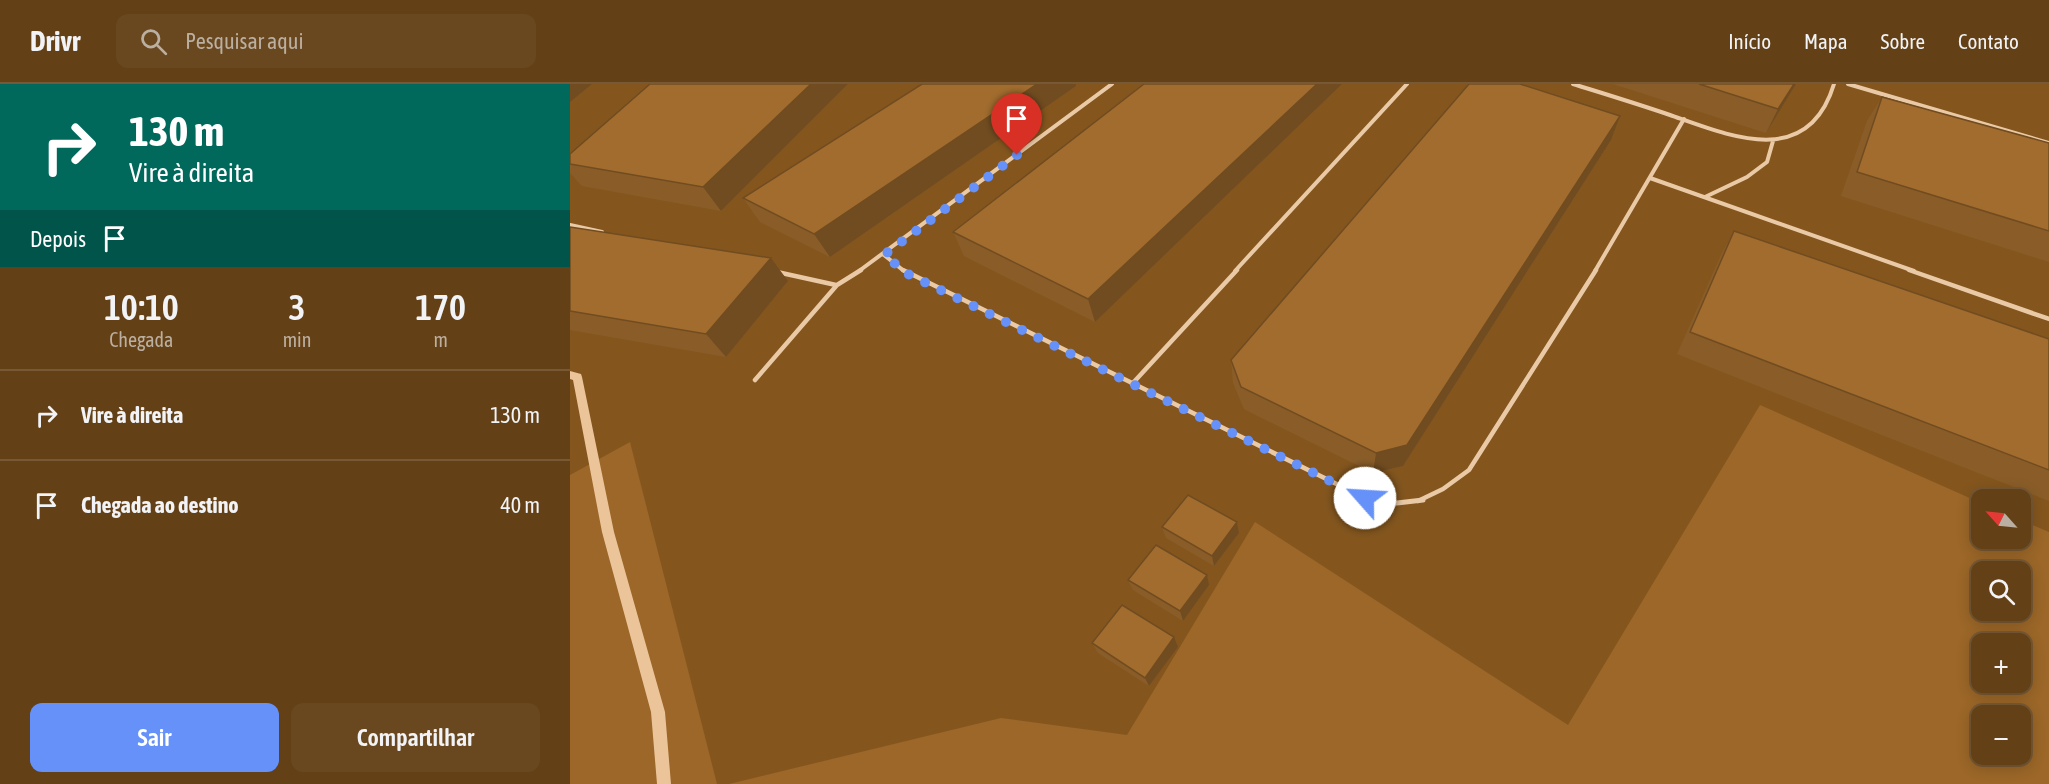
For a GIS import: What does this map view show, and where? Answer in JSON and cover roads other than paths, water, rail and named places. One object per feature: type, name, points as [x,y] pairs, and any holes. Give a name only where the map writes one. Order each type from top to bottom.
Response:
[{"type":"lane","points":[[755,380],[837,285],[884,255],[1112,84]]},
{"type":"lane","points":[[1132,384],[1407,84]]},
{"type":"lane","points":[[1573,84],[1742,139],[1773,141],[1795,135],[1809,124],[1830,100],[1834,84]]},
{"type":"lane","points":[[1848,84],[2049,143]]},
{"type":"lane","points":[[884,255],[908,274],[1365,498],[1393,505],[1416,504],[1443,489],[1469,470],[1583,292],[1684,119]]},
{"type":"lane","points":[[1705,197],[1747,177],[1767,162],[1773,141]]},
{"type":"lane","points":[[1650,178],[2049,319]]},
{"type":"lane","points":[[570,225],[605,232]]},
{"type":"lane","points":[[767,270],[837,285]]},
{"type":"waterway","points":[[570,375],[577,377],[608,532],[658,712],[664,784]]}]
